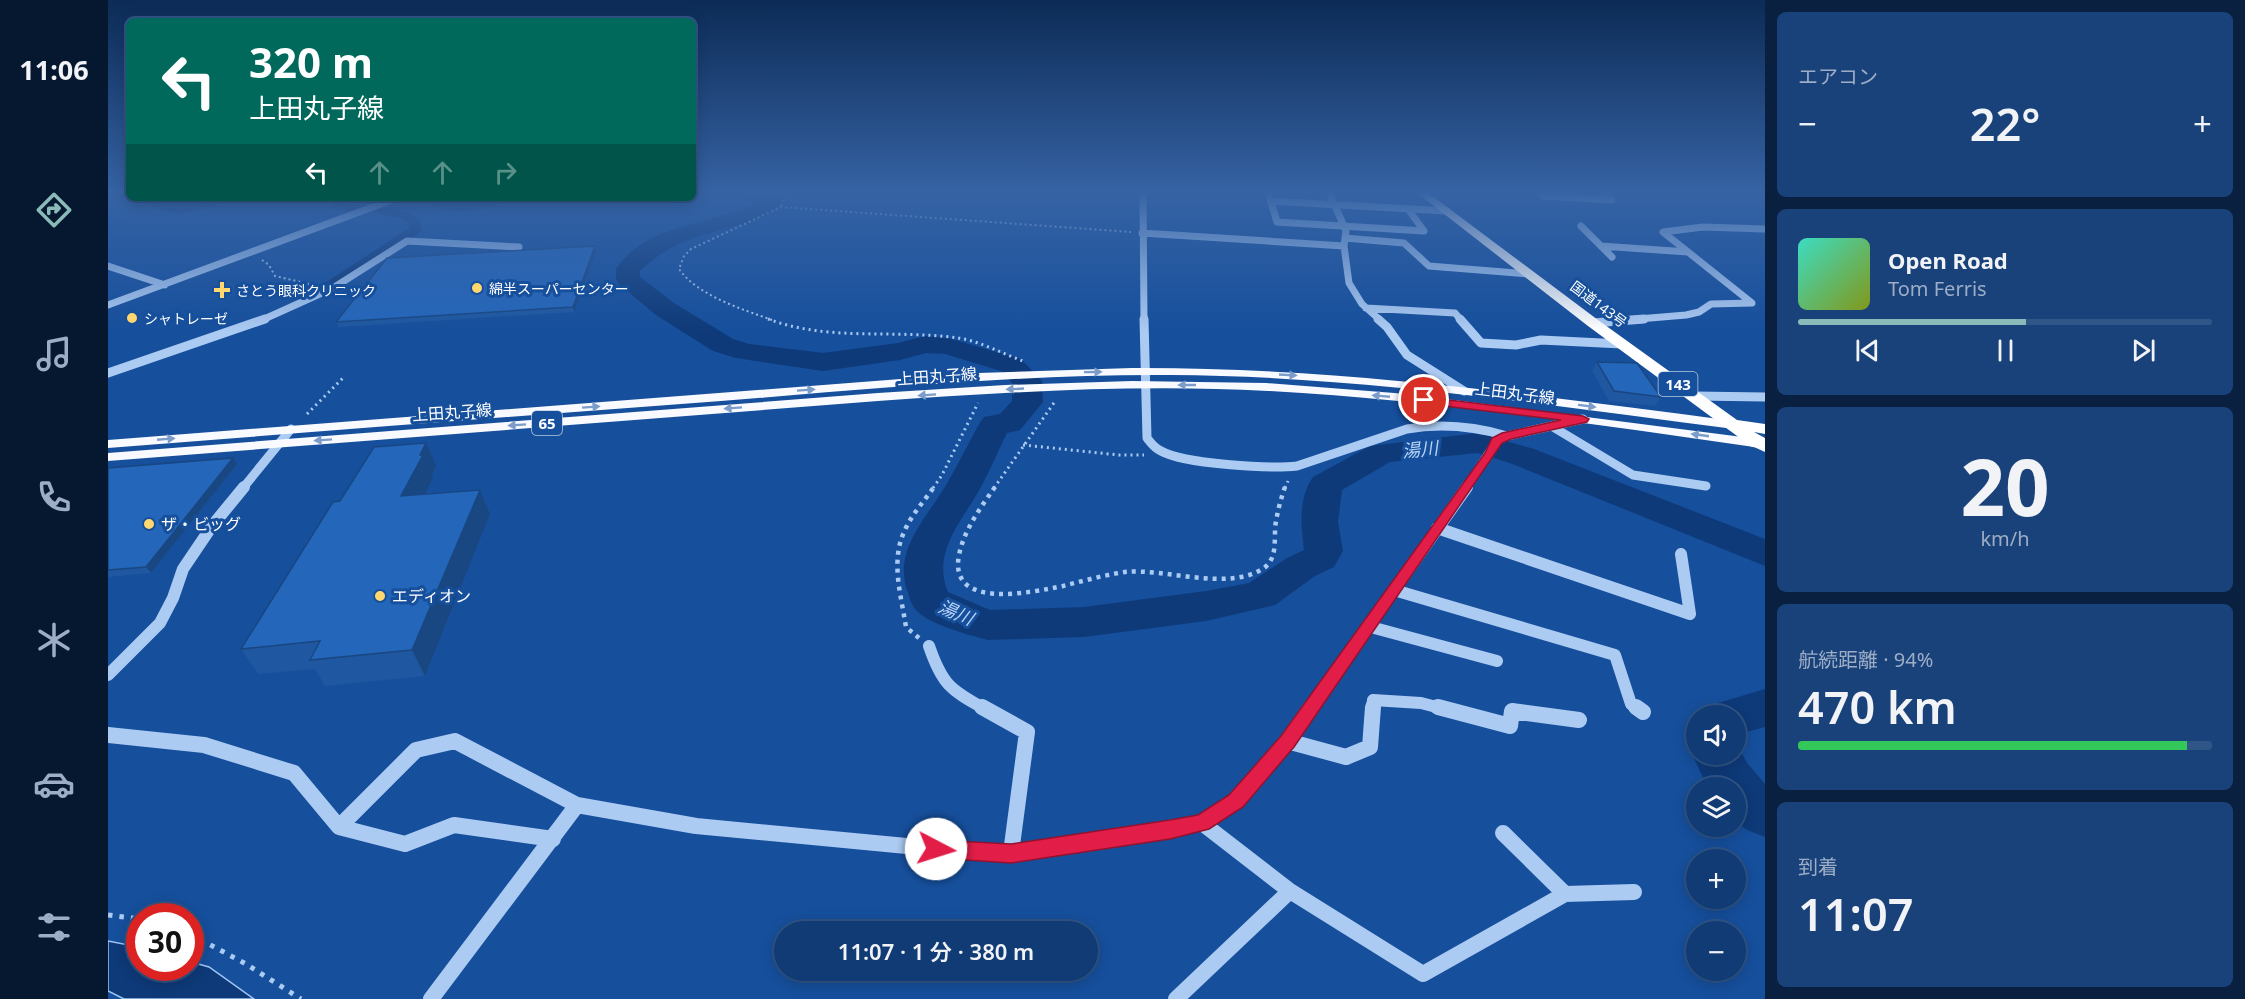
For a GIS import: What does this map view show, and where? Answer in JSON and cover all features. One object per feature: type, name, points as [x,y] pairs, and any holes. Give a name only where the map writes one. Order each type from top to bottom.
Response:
[{"type":"highway","name":"国道143号","points":[[1483,239],[1593,323],[1734,425],[1763,441]]},
{"type":"main road","name":"上田丸子線","points":[[108,444],[978,377],[1044,380],[1286,375],[1464,391],[1734,425]]},
{"type":"main road","name":"上田丸子線","points":[[1146,378],[1344,393],[1763,441]]},
{"type":"main road","name":"上田丸子線","points":[[108,457],[980,391],[1044,380]]},
{"type":"street","points":[[108,305],[290,239]]},
{"type":"street","points":[[1142,239],[1147,438],[1162,452],[1183,459],[1279,468],[1297,466],[1407,429],[1426,425],[1456,424],[1479,428],[1502,438],[1553,428],[1583,419]]},
{"type":"street","points":[[1269,239],[1404,243],[1429,266],[1528,274]]},
{"type":"street","points":[[1345,239],[1348,283],[1366,308],[1387,327],[1407,355],[1464,391]]},
{"type":"street","points":[[1594,239],[1612,257]]},
{"type":"street","points":[[1593,323],[1686,315],[1699,312],[1711,304],[1752,303],[1672,239]]},
{"type":"street","points":[[108,373],[252,324],[302,304],[333,288],[407,241],[519,247]]},
{"type":"street","points":[[1601,246],[1689,252]]},
{"type":"street","points":[[108,266],[165,285]]},
{"type":"street","points":[[1366,308],[1455,313],[1481,343],[1516,345],[1541,339],[1622,344]]},
{"type":"street","points":[[1695,396],[1765,397]]},
{"type":"street","points":[[1553,428],[1633,475],[1706,486]]},
{"type":"street","points":[[108,675],[160,623],[173,598],[183,569],[212,526],[291,429]]},
{"type":"street","points":[[339,827],[416,750],[455,741],[577,805],[696,826],[980,853],[1011,853],[1202,823],[1236,801],[1287,741],[1502,438]]},
{"type":"street","points":[[1437,528],[1690,614],[1681,554]]},
{"type":"street","points":[[1394,590],[1615,655],[1631,704],[1643,712]]},
{"type":"street","points":[[1367,626],[1497,661]]},
{"type":"street","points":[[929,646],[938,673],[958,694],[1027,732],[1011,853]]},
{"type":"street","points":[[1287,741],[1346,757],[1370,747],[1373,700],[1421,703],[1510,726],[1512,711],[1580,720]]},
{"type":"street","points":[[108,735],[204,745],[294,773],[339,827],[405,844],[454,825],[553,839]]},
{"type":"street","points":[[431,999],[577,805]]},
{"type":"street","points":[[1202,823],[1290,891],[1423,974],[1565,894],[1634,891]]},
{"type":"street","points":[[1503,833],[1565,894]]},
{"type":"street","points":[[1176,999],[1290,891]]},
{"type":"path","points":[[713,239],[691,249],[684,256],[679,269],[684,276],[723,302],[793,328],[808,331],[960,338],[1039,367],[1056,400],[1022,445],[966,537],[958,557],[958,571],[964,582],[973,589],[986,593],[1018,595],[1103,575],[1128,572],[1168,572],[1218,578],[1251,575],[1265,567],[1273,557],[1276,521],[1285,486],[1297,466]]},
{"type":"path","points":[[252,253],[269,265],[275,276],[317,285]]},
{"type":"path","points":[[291,429],[313,410],[343,378]]},
{"type":"path","points":[[929,646],[906,627],[897,571],[898,548],[905,529],[942,475],[979,401],[980,391]]},
{"type":"path","points":[[1022,445],[1119,455],[1162,452]]},
{"type":"path","points":[[108,915],[126,917]]},
{"type":"path","points":[[204,942],[246,964],[301,999]]},
{"type":"water","points":[[108,941],[126,944],[126,981],[204,981],[204,966],[254,999],[124,999],[108,991]]},
{"type":"building","name":"綿半スーパーセンター","points":[[595,246],[573,307],[336,322],[387,258]]},
{"type":"building","points":[[1597,362],[1637,363],[1661,397],[1614,391]]},
{"type":"building","name":"エディオン","points":[[426,443],[420,455],[423,455],[401,496],[480,490],[412,650],[310,660],[320,641],[241,649],[333,502],[340,501],[374,447]]},
{"type":"building","name":"ザ・ビッグ","points":[[233,458],[146,567],[108,570],[108,468]]},
{"type":"waterway","points":[[306,298],[330,286],[402,239]]},
{"type":"waterway","name":"湯川","points":[[668,239],[647,252],[628,269],[628,279],[665,309],[723,345],[746,352],[823,362],[900,351],[925,344],[948,346],[1011,365],[1027,381],[1027,402],[1009,423],[995,424],[963,487],[936,528],[923,559],[923,581],[931,601],[954,613],[988,625],[1084,622],[1206,606],[1261,595],[1301,567],[1320,558],[1324,551],[1319,522],[1325,485],[1382,453],[1478,443],[1522,456],[1765,553]]},
{"type":"waterway","name":"湯川","points":[[1746,713],[1765,708]]},
{"type":"waterway","name":"湯川","points":[[1722,765],[1736,788],[1765,814]]},
{"type":"place","name":"綿半スーパーセンター","points":[[477,288]]},
{"type":"place","name":"さとう眼科クリニック","points":[[222,290]]},
{"type":"place","name":"シャトレーゼ","points":[[132,318]]},
{"type":"place","name":"ザ・ビッグ","points":[[149,524]]},
{"type":"place","name":"エディオン","points":[[380,596]]},
{"type":"route","points":[[936,849],[1011,853],[1170,830],[1202,823],[1236,801],[1287,741],[1491,453],[1497,441],[1507,436],[1583,419],[1424,400]]}]
